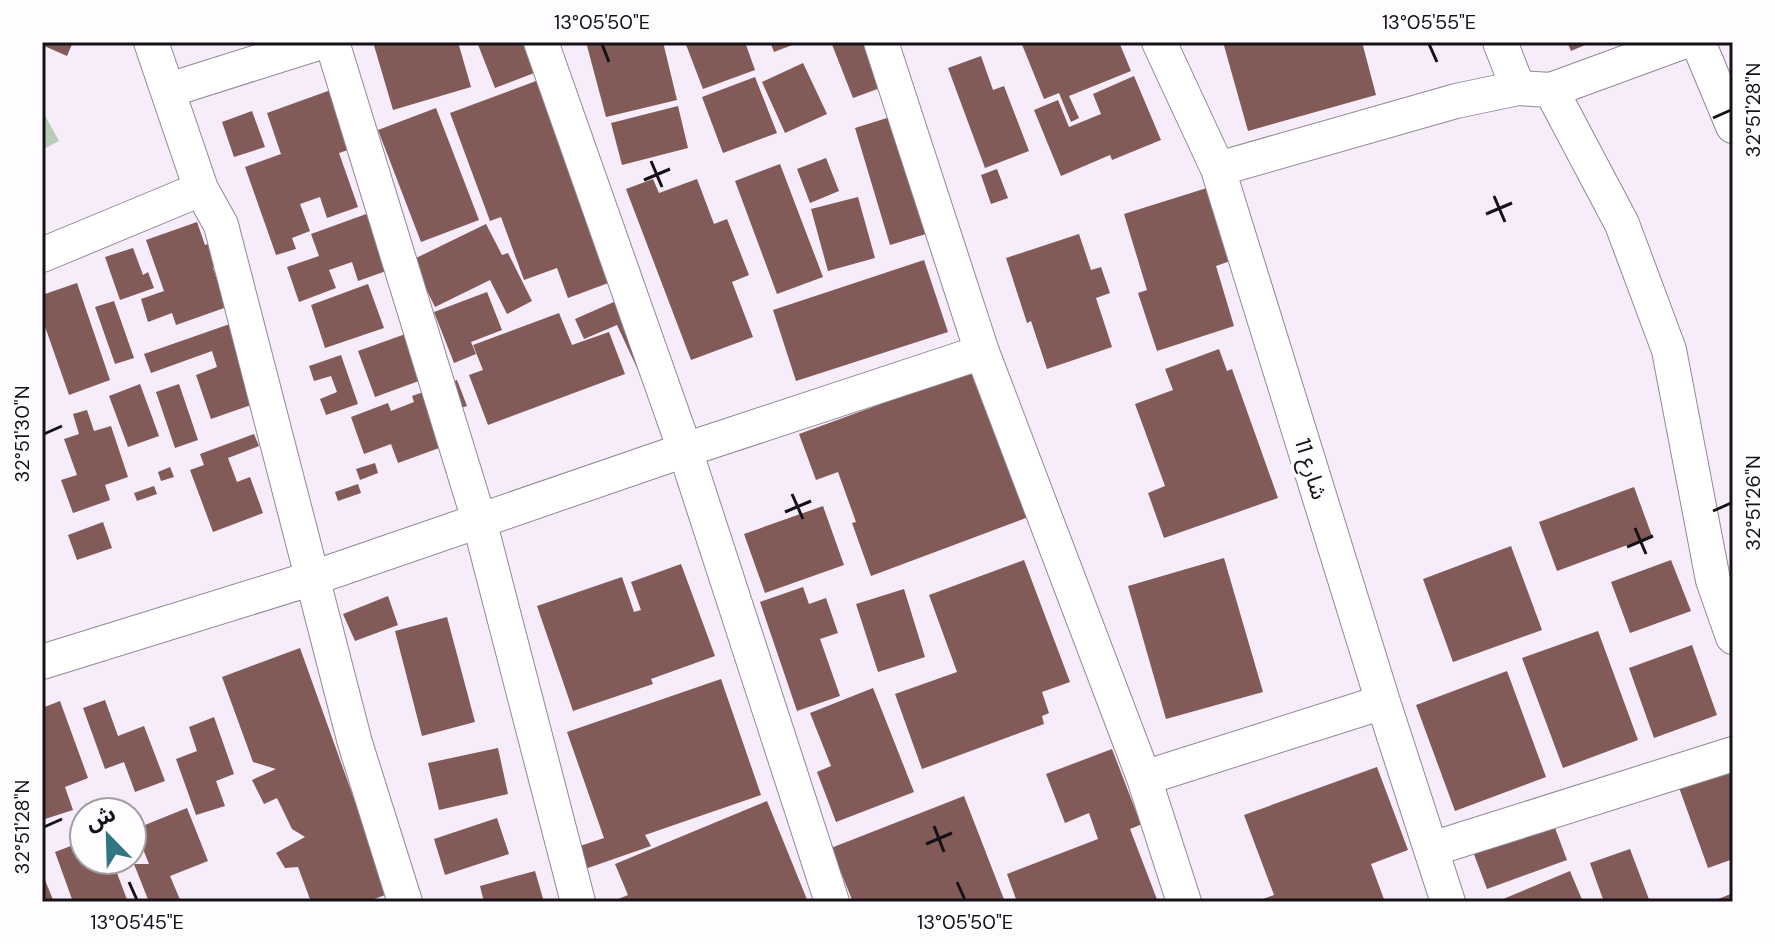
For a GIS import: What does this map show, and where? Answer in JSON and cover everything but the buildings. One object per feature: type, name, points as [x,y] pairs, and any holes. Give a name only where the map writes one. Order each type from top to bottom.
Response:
[{"type":"street","points":[[151,42],[201,189],[221,225],[355,743],[405,902]]},
{"type":"street","points":[[169,90],[321,42]]},
{"type":"street","points":[[332,42],[479,520],[578,902]]},
{"type":"street","points":[[541,42],[685,450],[832,902]]},
{"type":"street","points":[[881,42],[982,352],[1144,778],[1184,902]]},
{"type":"street","name":"شارع 11","points":[[1159,42],[1218,169],[1448,902]]},
{"type":"street","points":[[1500,42],[1622,224],[1669,350],[1713,580],[1733,637]]},
{"type":"street","points":[[1218,169],[1456,101],[1534,89],[1682,42]]},
{"type":"street","points":[[1698,42],[1733,126]]},
{"type":"street","points":[[42,255],[201,189]]},
{"type":"street","points":[[42,662],[313,578],[982,352]]},
{"type":"street","points":[[1144,778],[1383,702]]},
{"type":"street","points":[[1432,849],[1733,754]]},
{"type":"green space","points":[[42,110],[59,141],[42,150]]}]
